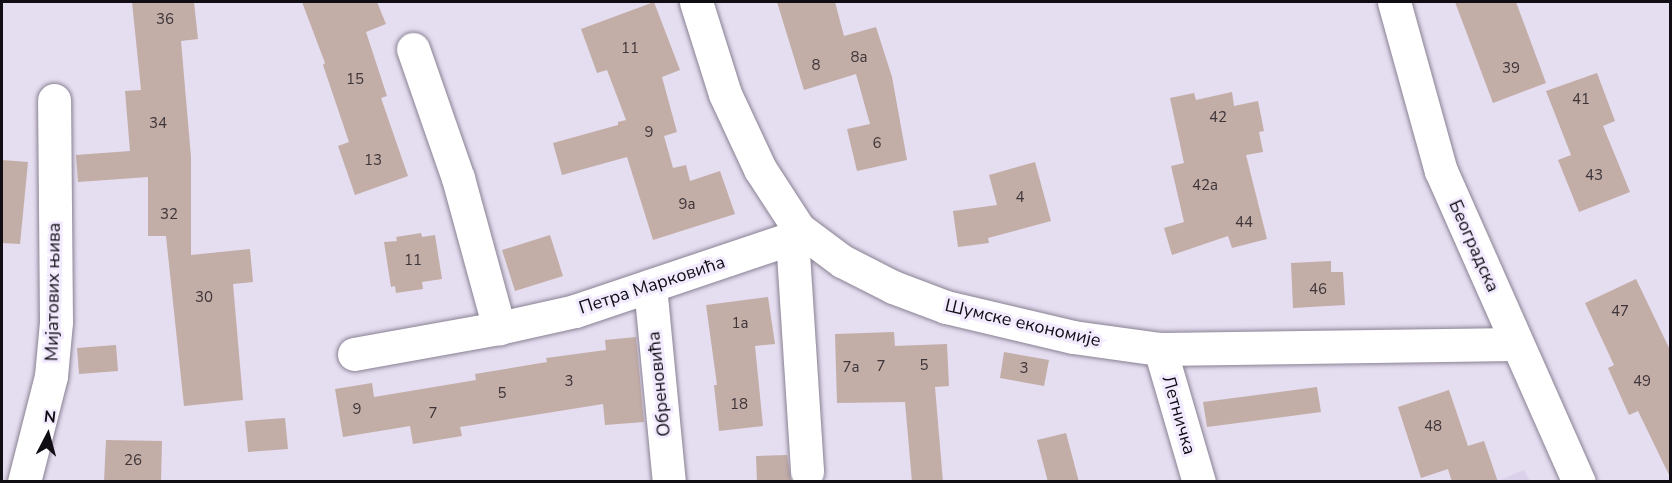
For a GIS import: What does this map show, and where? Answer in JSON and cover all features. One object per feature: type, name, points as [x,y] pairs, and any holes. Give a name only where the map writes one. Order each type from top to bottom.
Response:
[{"type":"street","name":"Шумске економије","points":[[696,2],[725,94],[760,170],[796,234],[892,287],[946,307],[1073,337],[1160,349],[1517,344]]},
{"type":"street","name":"Београдска","points":[[1394,2],[1441,171],[1579,482]]},
{"type":"street","points":[[413,49],[458,178],[499,328]]},
{"type":"street","name":"Мијатових њива","points":[[24,482],[51,376],[56,322],[54,100]]},
{"type":"street","name":"Петра Марковића","points":[[354,354],[499,328],[575,310],[796,234]]},
{"type":"street","points":[[796,234],[807,472]]},
{"type":"street","name":"Обреновића","points":[[650,286],[669,482]]},
{"type":"street","name":"Летничка","points":[[1160,349],[1199,482]]},
{"type":"shaded area","points":[[1524,470],[1530,481],[1495,482]]},
{"type":"building","points":[[132,2],[194,2],[198,39],[181,41],[191,157],[191,255],[250,249],[253,282],[233,284],[243,400],[184,406],[166,236],[148,236],[148,177],[78,182],[76,155],[130,151],[125,91],[141,90]]},
{"type":"building","points":[[302,2],[377,2],[386,24],[366,32],[387,96],[381,98],[408,176],[355,195],[338,146],[349,142],[323,65],[325,63]]},
{"type":"building","points":[[654,2],[680,70],[662,77],[677,132],[664,136],[673,168],[686,165],[690,181],[720,171],[735,214],[653,240],[627,157],[562,175],[553,143],[618,125],[618,122],[626,120],[607,70],[597,73],[581,29]]},
{"type":"building","points":[[777,2],[835,2],[844,36],[876,27],[892,77],[907,160],[857,171],[847,129],[870,124],[856,74],[804,90]]},
{"type":"building","points":[[1455,2],[1516,2],[1546,83],[1493,103]]},
{"type":"building","points":[[1597,73],[1615,121],[1603,126],[1630,192],[1579,212],[1558,160],[1571,155],[1546,91]]},
{"type":"building","points":[[1232,92],[1234,106],[1258,101],[1264,131],[1259,132],[1263,152],[1246,155],[1267,239],[1232,248],[1228,236],[1172,255],[1164,228],[1184,222],[1171,166],[1184,163],[1170,98],[1194,93],[1196,100]]},
{"type":"building","points":[[2,160],[28,162],[20,244],[2,243]]},
{"type":"building","points":[[1035,162],[1051,221],[988,238],[989,243],[958,247],[953,211],[997,205],[989,175]]},
{"type":"building","points":[[421,233],[422,237],[435,235],[442,279],[422,282],[423,289],[396,293],[395,286],[391,287],[384,242],[397,241],[396,237]]},
{"type":"building","points":[[550,235],[563,276],[515,291],[502,250]]},
{"type":"building","points":[[1331,261],[1331,272],[1343,272],[1345,305],[1293,308],[1291,263]]},
{"type":"building","points":[[1636,279],[1671,352],[1671,479],[1638,411],[1629,415],[1608,368],[1614,365],[1585,303]]},
{"type":"building","points":[[768,297],[775,344],[755,346],[763,426],[719,431],[714,385],[717,385],[706,305]]},
{"type":"building","points":[[894,332],[895,346],[947,344],[949,386],[935,387],[943,482],[912,482],[905,402],[837,403],[835,334]]},
{"type":"building","points":[[636,337],[644,422],[605,425],[603,404],[460,427],[462,436],[413,444],[410,426],[343,437],[335,389],[372,383],[374,397],[476,380],[475,374],[547,362],[546,358],[606,350],[605,340]]},
{"type":"building","points":[[116,345],[118,371],[79,374],[77,348]]},
{"type":"building","points":[[1004,352],[1049,360],[1044,386],[1000,378]]},
{"type":"building","points":[[1317,387],[1321,412],[1207,427],[1203,402]]},
{"type":"building","points":[[1449,390],[1468,446],[1484,441],[1498,482],[1452,482],[1448,469],[1421,478],[1398,407]]},
{"type":"building","points":[[285,418],[288,449],[248,452],[245,421]]},
{"type":"building","points":[[1066,433],[1079,482],[1048,482],[1037,440]]},
{"type":"building","points":[[106,440],[162,441],[161,482],[104,482]]},
{"type":"building","points":[[787,455],[791,481],[757,482],[756,456]]}]
